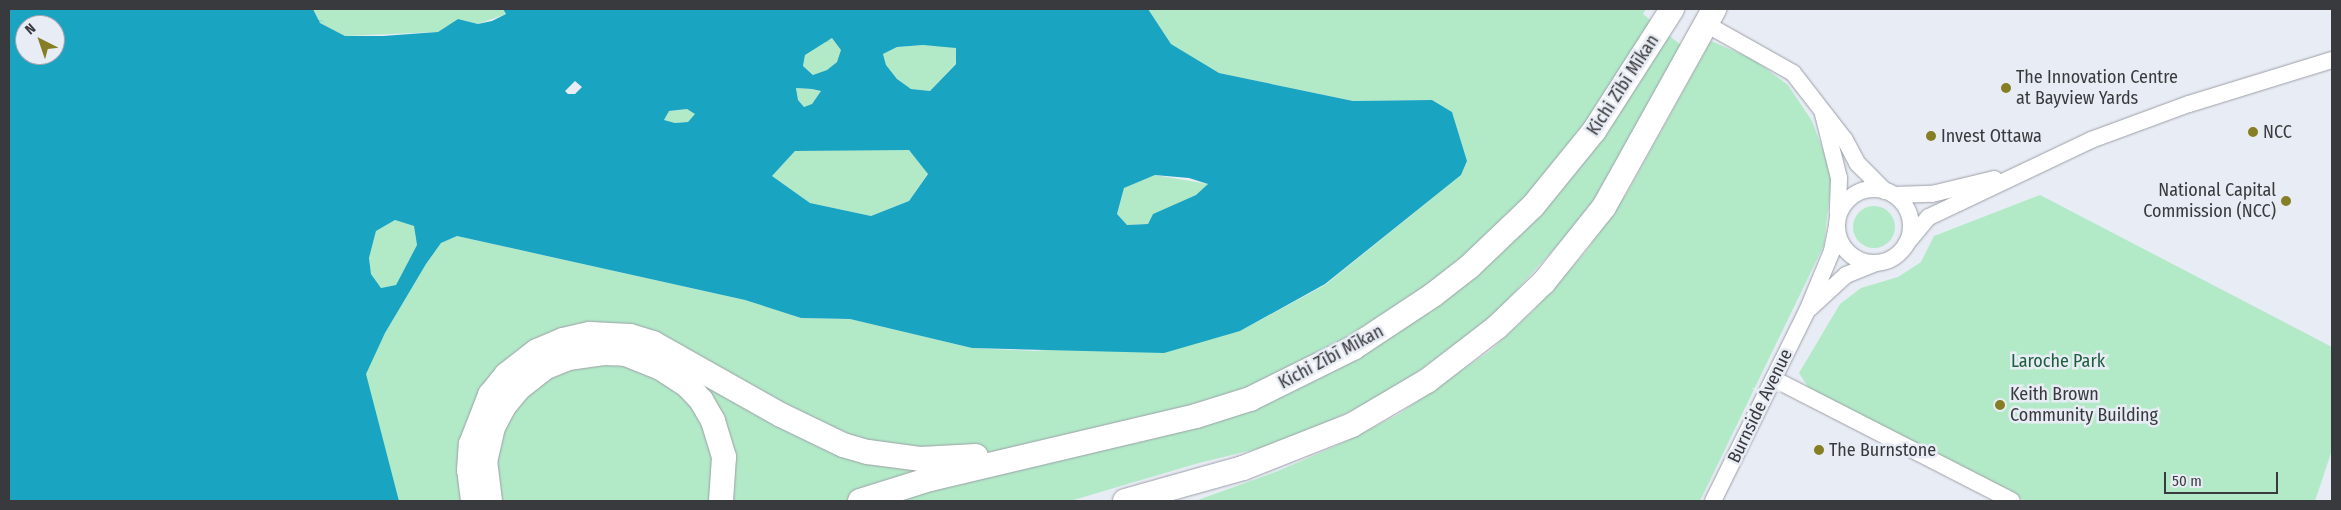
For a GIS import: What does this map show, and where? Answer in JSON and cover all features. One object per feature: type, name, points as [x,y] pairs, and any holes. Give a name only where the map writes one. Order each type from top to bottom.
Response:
[{"type":"highway","name":"Kichi Zībī Mīkan","points":[[860,501],[930,479],[1148,429],[1250,399],[1324,365],[1396,322],[1462,273],[1515,224],[1564,171],[1612,106],[1672,9]]},
{"type":"highway","points":[[1143,501],[1288,452],[1352,425],[1438,374],[1504,321],[1544,282],[1604,207],[1710,16],[1677,9]]},
{"type":"highway","points":[[472,501],[468,470],[471,444],[490,395],[506,375],[537,351],[563,340],[590,334],[630,336],[653,343],[807,429],[868,452],[920,459],[952,459],[1148,429]]},
{"type":"highway","points":[[490,501],[485,462],[493,427],[504,406],[518,388],[546,367],[568,358],[602,353],[626,354],[649,362],[678,378],[695,392],[713,421],[723,451],[725,482],[721,501]]},
{"type":"highway","points":[[1125,501],[1189,486]]},
{"type":"street","points":[[1710,16],[1784,66],[1809,90],[1857,163],[1890,193],[1908,214],[1910,230],[1906,244]]},
{"type":"street","points":[[1822,110],[1839,178],[1837,222],[1843,247],[1850,255],[1877,263],[1892,258],[1929,217],[2016,174],[2172,110],[2332,60]]},
{"type":"street","points":[[1837,222],[1843,205],[1857,193],[1873,189],[1890,193],[1932,194],[2016,174]]},
{"type":"street","name":"Burnside Avenue","points":[[1713,501],[1807,311],[1832,251],[1837,222]]},
{"type":"street","name":"Burnside Avenue","points":[[1807,311],[1846,275],[1877,263]]},
{"type":"street","points":[[1774,379],[2012,501]]},
{"type":"green space","points":[[313,9],[503,9],[506,14],[478,24],[458,19],[438,32],[345,36],[320,23]]},
{"type":"green space","points":[[1148,9],[1646,9],[1643,14],[1682,46],[1585,215],[1493,316],[1388,394],[1281,443],[1199,463],[1070,501],[399,501],[365,374],[385,333],[426,264],[441,243],[457,236],[745,300],[801,318],[850,319],[972,348],[1035,351],[1240,331],[1325,285],[1461,175],[1467,161],[1452,112],[1432,100],[1353,101],[1219,73],[1171,44]]},
{"type":"green space","points":[[832,38],[842,50],[837,62],[827,70],[814,75],[803,66],[805,54]]},
{"type":"green space","points":[[1711,41],[1753,59],[1788,85],[1812,121],[1832,174],[1824,245],[1700,501],[1195,501],[1278,471],[1347,441],[1399,414],[1491,350],[1532,312],[1585,253],[1627,193]]},
{"type":"green space","points":[[923,45],[956,47],[956,63],[930,91],[911,89],[897,79],[886,65],[883,54],[897,47]]},
{"type":"green space","points":[[796,88],[821,91],[812,104],[804,107],[798,100]]},
{"type":"green space","points":[[687,109],[696,114],[688,122],[675,123],[664,120],[669,111]]},
{"type":"green space","points":[[909,150],[928,173],[909,201],[871,216],[810,203],[772,176],[795,151]]},
{"type":"green space","points":[[1155,175],[1208,184],[1196,195],[1153,214],[1148,224],[1127,225],[1117,214],[1124,188]]},
{"type":"green space","name":"Laroche Park","points":[[2040,195],[2332,347],[2332,450],[2315,501],[2025,501],[1808,387],[1799,373],[1840,304],[1861,288],[1898,277],[1921,262],[1934,236]]},
{"type":"green space","points":[[1878,206],[1886,209],[1892,215],[1895,227],[1892,239],[1886,245],[1870,248],[1862,245],[1856,239],[1853,223],[1856,215],[1862,209]]},
{"type":"green space","points":[[395,220],[414,226],[417,245],[396,285],[381,288],[371,274],[369,258],[376,231]]},
{"type":"water","points":[[9,9],[313,9],[320,23],[345,36],[383,36],[438,32],[458,19],[478,24],[492,21],[506,14],[503,9],[1148,9],[1171,44],[1219,73],[1353,101],[1432,100],[1452,112],[1467,161],[1461,175],[1325,284],[1240,331],[1164,353],[972,348],[850,319],[801,318],[745,300],[457,236],[441,243],[426,264],[385,333],[366,374],[399,501],[9,501]],"holes":[[[832,38],[841,50],[837,62],[827,70],[813,75],[803,66],[805,55]],[[923,45],[956,48],[956,64],[930,91],[911,89],[897,79],[886,65],[883,54],[897,47]],[[575,81],[582,87],[575,94],[568,94],[565,91]],[[796,88],[821,91],[812,104],[804,107],[798,100]],[[687,109],[695,114],[688,122],[675,123],[664,120],[669,111]],[[909,150],[928,174],[909,201],[871,216],[810,203],[772,176],[795,151]],[[1155,175],[1189,178],[1208,184],[1196,195],[1153,214],[1148,224],[1127,225],[1117,214],[1124,188]],[[395,220],[414,226],[417,245],[396,285],[381,288],[371,274],[369,258],[376,231]]]},
{"type":"place","name":"The Innovation Centre at Bayview Yards","points":[[2006,88]]},
{"type":"place","name":"NCC","points":[[2253,132]]},
{"type":"place","name":"Invest Ottawa","points":[[1931,136]]},
{"type":"place","name":"National Capital Commission (NCC)","points":[[2286,201]]},
{"type":"place","name":"Keith Brown Community Building","points":[[2000,405]]},
{"type":"place","name":"The Burnstone","points":[[1819,450]]}]
